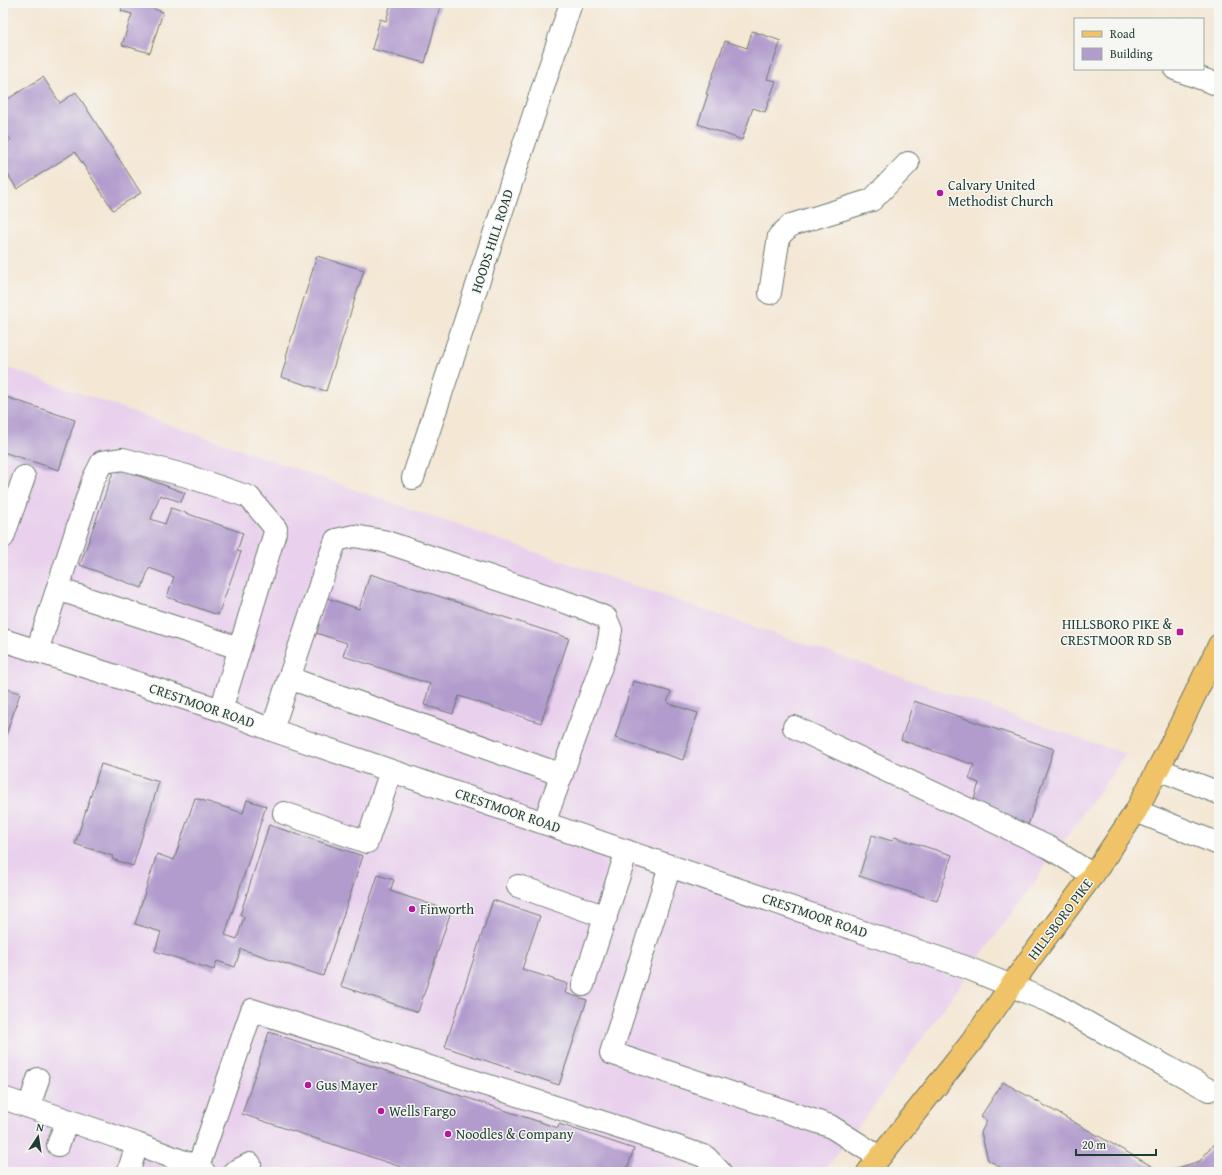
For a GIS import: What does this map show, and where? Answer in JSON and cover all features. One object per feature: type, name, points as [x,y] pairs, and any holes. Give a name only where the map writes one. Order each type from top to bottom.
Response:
[{"type":"main road","name":"HILLSBORO PIKE","points":[[873,1165],[970,1044],[1032,956],[1093,875],[1136,811],[1218,650]]},
{"type":"street","name":"HOODS HILL ROAD","points":[[413,478],[571,3]]},
{"type":"street","points":[[1178,70],[1219,85]]},
{"type":"street","points":[[770,293],[779,236],[791,225],[872,200],[908,163]]},
{"type":"street","points":[[37,651],[93,480],[102,462],[123,459],[187,476],[249,497],[276,529],[220,710]]},
{"type":"street","points":[[3,537],[24,477]]},
{"type":"street","points":[[272,730],[336,540],[354,536],[383,541],[586,609],[606,618],[611,630],[606,650],[544,823]]},
{"type":"street","points":[[57,589],[239,648]]},
{"type":"street","name":"CRESTMOOR ROAD","points":[[3,640],[220,710],[272,730],[391,771],[965,966],[1053,1003],[1090,1026],[1209,1090]]},
{"type":"street","points":[[289,678],[562,775]]},
{"type":"street","points":[[794,727],[1050,848],[1093,875]]},
{"type":"street","points":[[1158,769],[1219,793]]},
{"type":"street","points":[[284,813],[367,842],[391,771]]},
{"type":"street","points":[[1136,811],[1219,844]]},
{"type":"street","points":[[584,985],[627,851]]},
{"type":"street","points":[[670,866],[611,1053],[830,1126],[873,1165]]},
{"type":"street","points":[[518,886],[606,917]]},
{"type":"street","points":[[3,1098],[137,1144],[201,1169],[252,1010],[662,1141],[706,1157],[720,1172]]},
{"type":"street","points":[[29,1107],[38,1079]]},
{"type":"street","points":[[58,1145],[67,1120]]},
{"type":"street","points":[[129,1170],[137,1144]]},
{"type":"shaded area","points":[[3,366],[436,518],[1126,754],[863,1121],[823,1172],[3,1172]]},
{"type":"building","points":[[123,3],[138,3],[163,12],[150,53],[122,45],[132,14],[121,11]]},
{"type":"building","points":[[391,3],[441,3],[425,63],[372,49],[380,19],[386,21]]},
{"type":"building","points":[[752,31],[781,41],[767,79],[776,81],[765,112],[753,108],[742,140],[698,124],[708,94],[706,94],[725,41],[747,48]]},
{"type":"building","points":[[43,77],[60,103],[76,92],[141,193],[113,210],[75,152],[17,189],[3,167],[3,145],[11,140],[3,129],[3,102]]},
{"type":"building","points":[[317,256],[364,270],[326,391],[281,377]]},
{"type":"building","points":[[3,396],[75,420],[59,470],[3,452]]},
{"type":"building","points":[[115,467],[185,493],[181,502],[160,495],[151,519],[165,524],[171,508],[243,533],[237,551],[241,552],[218,615],[167,597],[174,577],[149,568],[142,588],[80,565]]},
{"type":"building","points":[[370,574],[569,638],[541,723],[459,696],[453,714],[424,705],[430,684],[343,656],[347,643],[316,633],[327,598],[359,609]]},
{"type":"building","points":[[633,681],[671,692],[667,703],[698,713],[683,760],[615,738]]},
{"type":"building","points":[[3,688],[20,693],[3,744]]},
{"type":"building","points":[[914,701],[1054,749],[1027,828],[971,809],[979,783],[969,779],[974,765],[901,740]]},
{"type":"building","points":[[101,764],[159,782],[133,866],[112,859],[113,856],[75,844]]},
{"type":"building","points":[[195,798],[243,813],[247,800],[266,806],[225,935],[237,939],[244,917],[240,915],[269,825],[363,856],[323,976],[241,949],[235,967],[217,961],[214,970],[155,951],[161,932],[135,924],[157,854],[174,860]]},
{"type":"building","points":[[872,835],[892,841],[894,837],[952,855],[937,901],[859,876]]},
{"type":"building","points":[[378,875],[394,880],[390,891],[451,911],[418,1012],[341,986]]},
{"type":"building","points":[[493,900],[540,916],[522,969],[568,984],[565,993],[587,1000],[559,1085],[445,1047]]},
{"type":"building","points":[[269,1032],[558,1128],[559,1124],[634,1149],[626,1172],[416,1172],[242,1114]]},
{"type":"building","points":[[1003,1082],[1162,1172],[1009,1172],[988,1160],[981,1132],[987,1121],[981,1116]]},
{"type":"building","points":[[1219,1137],[1219,1172],[1165,1172],[1200,1161]]},
{"type":"place","name":"Calvary United Methodist Church","points":[[940,193]]},
{"type":"place","name":"HILLSBORO PIKE & CRESTMOOR RD SB","points":[[1180,632]]},
{"type":"place","name":"Finworth","points":[[412,909]]},
{"type":"place","name":"Gus Mayer","points":[[308,1085]]},
{"type":"place","name":"Wells Fargo","points":[[381,1111]]},
{"type":"place","name":"Noodles & Company","points":[[448,1134]]}]
